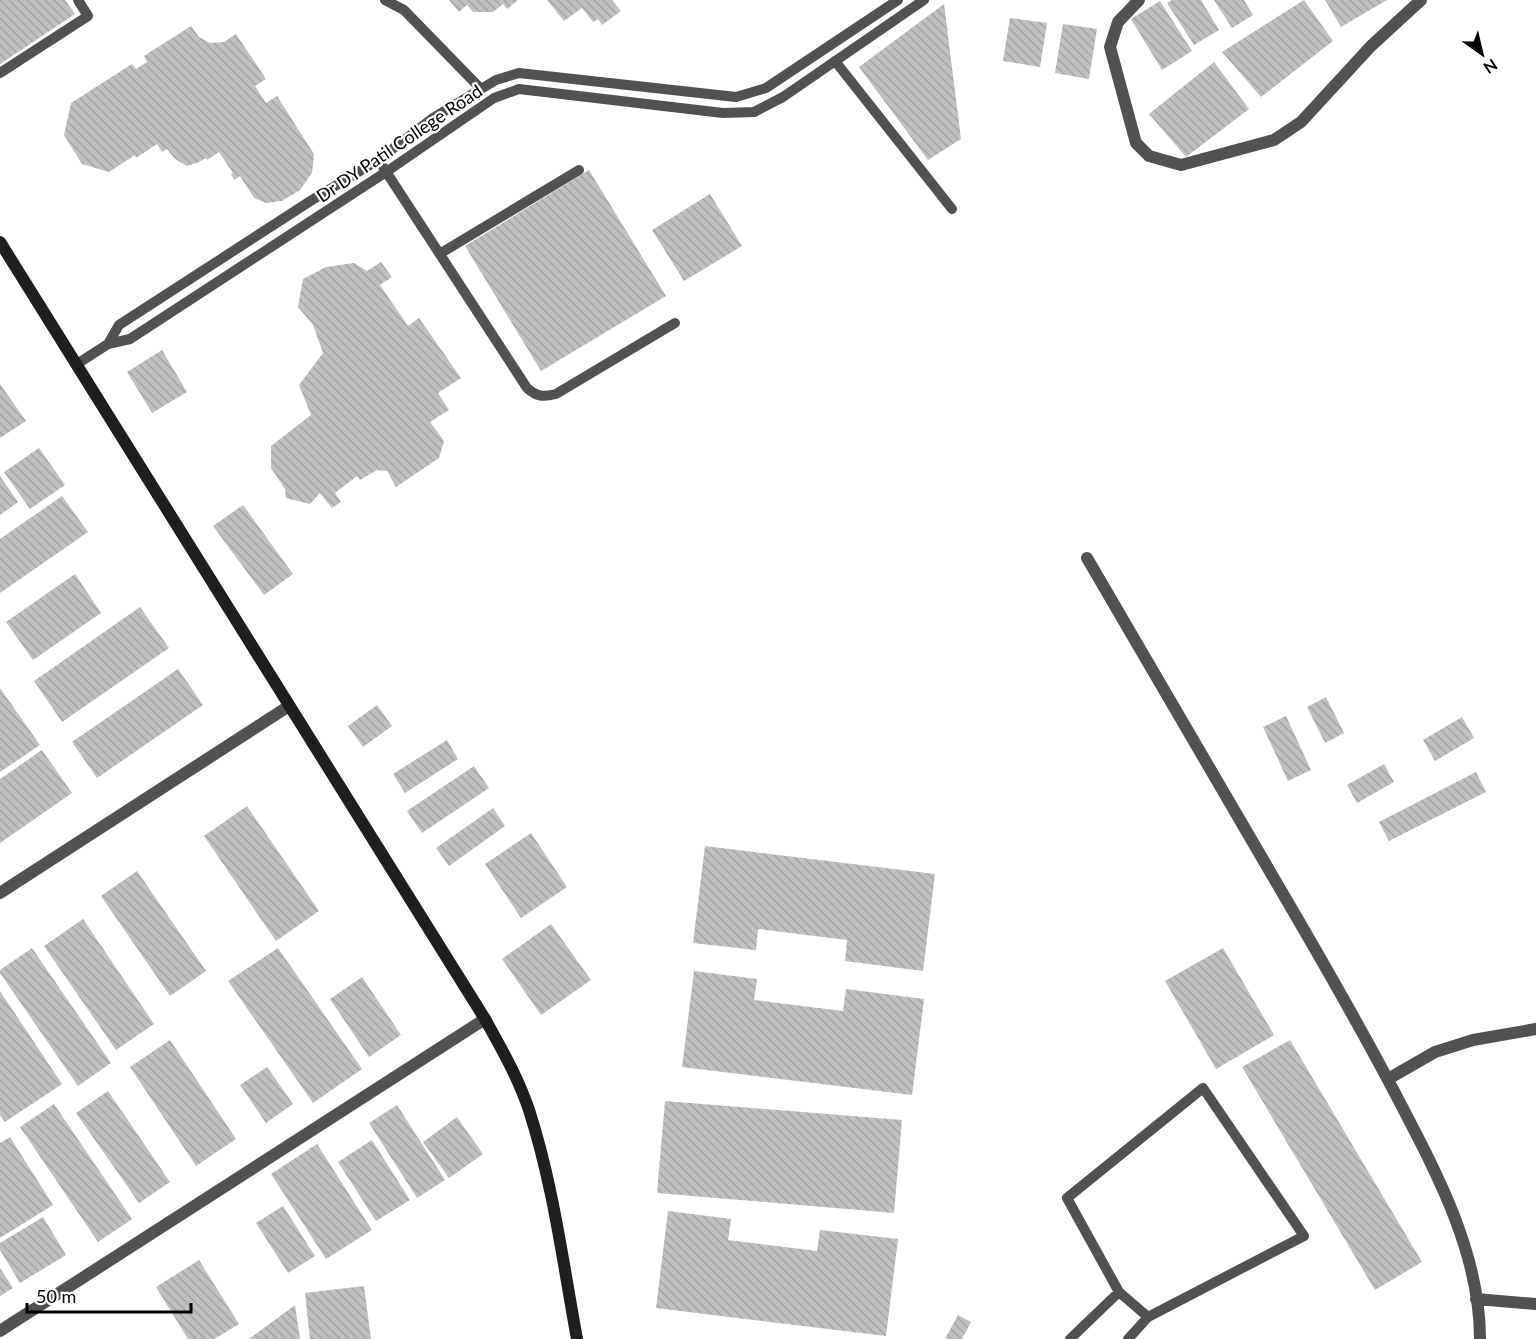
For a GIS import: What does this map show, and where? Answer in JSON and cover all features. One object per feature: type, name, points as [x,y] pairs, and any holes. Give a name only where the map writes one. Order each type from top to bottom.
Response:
[{"type":"street","points":[[1139,0],[1118,22],[1110,47],[1136,143],[1149,156],[1181,165],[1274,140],[1301,122],[1371,46],[1421,0]]},
{"type":"street","points":[[0,242],[485,1019],[510,1065],[528,1108],[541,1154],[577,1339]]},
{"type":"street","points":[[1088,558],[1330,974],[1425,1151],[1458,1225],[1469,1261],[1480,1316],[1480,1339]]},
{"type":"street","points":[[0,893],[289,706]]},
{"type":"street","points":[[0,1331],[485,1019]]},
{"type":"street","points":[[1388,1079],[1435,1052],[1473,1040],[1536,1029]]},
{"type":"street","points":[[1476,1299],[1536,1304]]},
{"type":"lane","points":[[0,74],[88,16],[78,0]]},
{"type":"lane","points":[[385,0],[403,5],[476,92]]},
{"type":"lane","name":"Dr DY Patil College Road","points":[[108,344],[119,325],[378,160],[432,118],[496,80],[519,73],[735,97],[766,88],[898,0]]},
{"type":"lane","name":"Dr DY Patil College Road","points":[[77,364],[108,344],[130,339],[386,172],[494,98],[519,89],[723,113],[754,112],[783,97],[924,0]]},
{"type":"lane","points":[[835,61],[952,208]]},
{"type":"lane","points":[[378,160],[441,253],[527,388],[534,394],[542,397],[556,394],[675,323]]},
{"type":"lane","points":[[441,253],[579,170]]},
{"type":"lane","points":[[1128,1339],[1148,1317],[1304,1236],[1203,1088],[1067,1198],[1119,1293],[1148,1317]]},
{"type":"lane","points":[[1070,1339],[1119,1293]]},
{"type":"building","points":[[0,0],[65,0],[75,14],[0,64]]},
{"type":"building","points":[[449,0],[518,0],[507,9],[503,4],[493,12],[473,12],[467,5],[459,12]]},
{"type":"building","points":[[547,0],[612,0],[621,11],[602,25],[598,19],[593,22],[582,8],[564,21]]},
{"type":"building","points":[[1172,0],[1201,0],[1219,30],[1194,45],[1167,3]]},
{"type":"building","points":[[1214,0],[1244,0],[1253,15],[1232,28]]},
{"type":"building","points":[[1304,0],[1333,41],[1261,97],[1222,52]]},
{"type":"building","points":[[1325,0],[1387,0],[1341,27]]},
{"type":"building","points":[[1160,1],[1192,51],[1162,70],[1131,19]]},
{"type":"building","points":[[944,4],[961,139],[928,160],[859,67]]},
{"type":"building","points":[[1010,18],[1047,23],[1040,67],[1003,61]]},
{"type":"building","points":[[1063,24],[1097,29],[1089,79],[1055,73]]},
{"type":"building","points":[[191,26],[199,37],[210,43],[224,42],[236,34],[266,79],[255,86],[266,103],[277,96],[314,154],[312,173],[300,190],[282,201],[266,203],[254,198],[240,176],[234,180],[231,174],[233,173],[219,152],[207,160],[206,158],[187,166],[175,159],[167,149],[162,152],[157,144],[109,172],[82,164],[64,135],[71,103],[132,64],[136,69],[147,62],[144,56]]},
{"type":"building","points":[[1214,62],[1249,109],[1186,157],[1149,114]]},
{"type":"building","points":[[589,170],[666,296],[541,371],[465,246]]},
{"type":"building","points":[[710,194],[742,246],[684,281],[652,230]]},
{"type":"building","points":[[381,262],[392,277],[380,285],[408,326],[419,318],[461,378],[438,393],[449,410],[430,422],[444,441],[439,458],[396,487],[387,471],[377,470],[360,480],[357,476],[335,493],[341,502],[332,508],[320,493],[310,504],[286,498],[285,489],[271,468],[271,446],[311,415],[299,385],[323,353],[313,325],[298,307],[303,279],[326,267],[354,263],[367,271]]},
{"type":"building","points":[[162,350],[187,392],[152,413],[127,372]]},
{"type":"building","points":[[0,384],[26,421],[0,438]]},
{"type":"building","points":[[39,448],[65,485],[30,509],[4,472]]},
{"type":"building","points":[[0,476],[18,502],[0,515]]},
{"type":"building","points":[[62,496],[88,532],[0,593],[0,539]]},
{"type":"building","points":[[243,505],[293,574],[264,595],[213,526]]},
{"type":"building","points":[[75,574],[101,613],[33,660],[6,622]]},
{"type":"building","points":[[140,607],[169,648],[62,722],[34,681]]},
{"type":"building","points":[[178,669],[203,705],[97,778],[72,742]]},
{"type":"building","points":[[0,688],[40,745],[0,772]]},
{"type":"building","points":[[1326,697],[1344,733],[1325,743],[1307,707]]},
{"type":"building","points":[[377,705],[392,726],[363,747],[348,726]]},
{"type":"building","points":[[1286,716],[1311,770],[1288,781],[1263,727]]},
{"type":"building","points":[[1462,717],[1474,738],[1435,761],[1423,740]]},
{"type":"building","points":[[447,740],[458,759],[405,793],[393,774]]},
{"type":"building","points":[[42,750],[72,793],[0,843],[0,779]]},
{"type":"building","points":[[1384,764],[1394,782],[1357,803],[1347,785]]},
{"type":"building","points":[[474,766],[489,788],[422,833],[407,811]]},
{"type":"building","points":[[1476,772],[1486,792],[1389,841],[1379,822]]},
{"type":"building","points":[[247,806],[319,911],[276,941],[204,836]]},
{"type":"building","points":[[493,808],[505,826],[449,866],[436,848]]},
{"type":"building","points":[[531,833],[567,887],[521,918],[485,864]]},
{"type":"building","points":[[705,846],[935,874],[923,971],[845,961],[847,940],[758,929],[756,950],[693,943]]},
{"type":"building","points":[[137,871],[206,971],[170,996],[101,896]]},
{"type":"building","points":[[83,919],[154,1024],[116,1050],[44,946]]},
{"type":"building","points":[[551,924],[591,980],[541,1015],[502,959]]},
{"type":"building","points":[[32,948],[111,1063],[78,1086],[0,973],[0,970]]},
{"type":"building","points":[[278,948],[362,1069],[313,1103],[228,981]]},
{"type":"building","points":[[1223,948],[1274,1035],[1216,1069],[1165,981]]},
{"type":"building","points":[[694,971],[757,979],[754,1000],[843,1011],[846,989],[924,999],[912,1095],[682,1067]]},
{"type":"building","points":[[362,977],[401,1035],[369,1057],[330,999]]},
{"type":"building","points":[[0,991],[62,1084],[5,1122],[0,1115]]},
{"type":"building","points":[[170,1040],[236,1139],[196,1166],[130,1067]]},
{"type":"building","points":[[1290,1040],[1422,1262],[1375,1290],[1242,1067]]},
{"type":"building","points":[[267,1067],[293,1104],[266,1123],[240,1085]]},
{"type":"building","points":[[108,1091],[170,1182],[139,1203],[76,1113]]},
{"type":"building","points":[[665,1101],[902,1120],[894,1213],[657,1193]]},
{"type":"building","points":[[54,1104],[132,1219],[98,1242],[20,1127]]},
{"type":"building","points":[[397,1105],[445,1180],[417,1198],[369,1123]]},
{"type":"building","points":[[457,1117],[483,1154],[449,1178],[423,1142]]},
{"type":"building","points":[[10,1137],[53,1205],[0,1238],[0,1143]]},
{"type":"building","points":[[372,1140],[410,1200],[376,1221],[338,1162]]},
{"type":"building","points":[[317,1144],[372,1230],[326,1259],[271,1174]]},
{"type":"building","points":[[283,1206],[315,1256],[288,1273],[256,1223]]},
{"type":"building","points":[[668,1211],[731,1219],[728,1240],[817,1251],[820,1230],[898,1239],[886,1336],[656,1308]]},
{"type":"building","points":[[43,1217],[66,1255],[20,1283],[0,1250],[0,1243]]},
{"type":"building","points":[[199,1260],[239,1324],[214,1339],[188,1339],[156,1287]]},
{"type":"building","points":[[0,1268],[13,1288],[0,1296]]},
{"type":"building","points":[[364,1286],[371,1339],[310,1339],[305,1293]]},
{"type":"building","points":[[295,1305],[300,1339],[249,1339]]},
{"type":"building","points":[[958,1315],[971,1322],[962,1339],[945,1339]]}]
